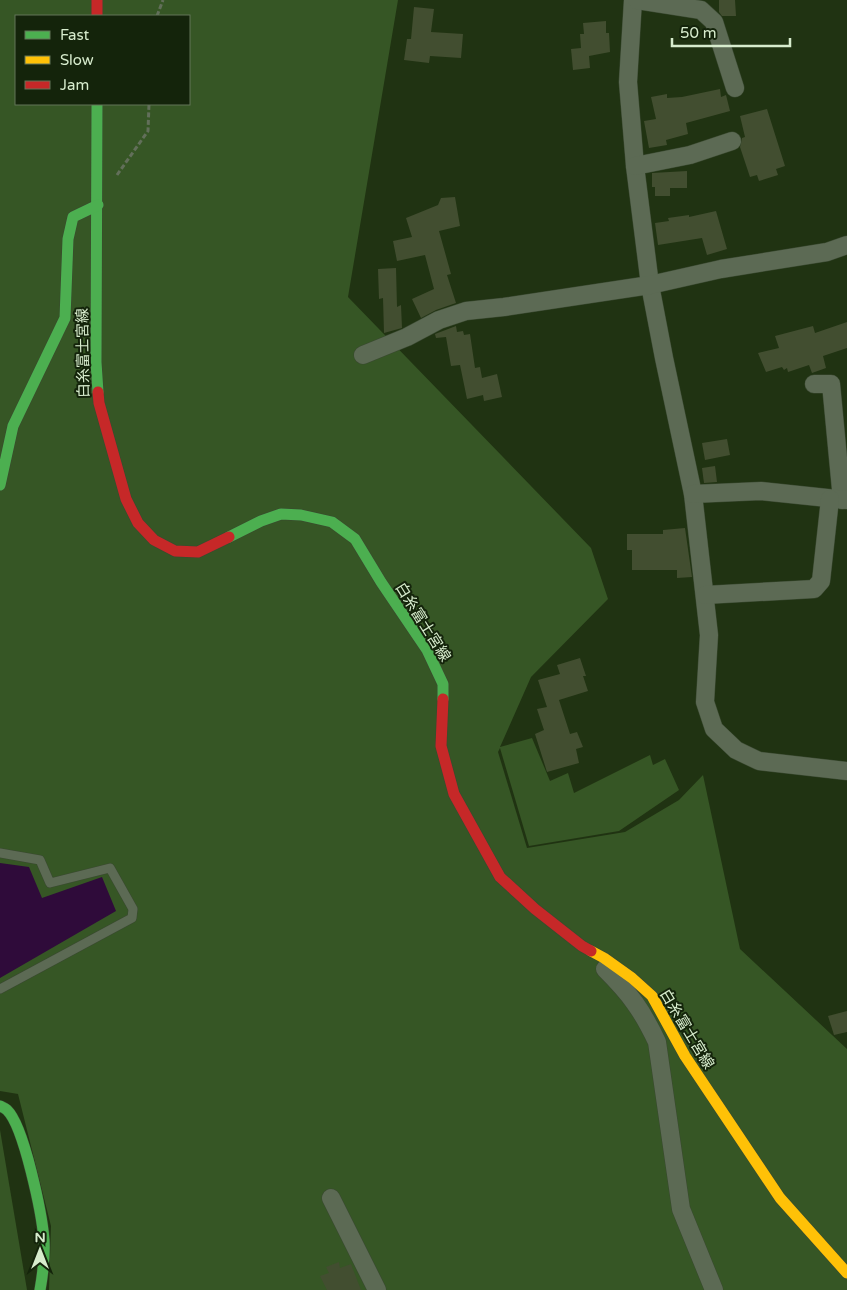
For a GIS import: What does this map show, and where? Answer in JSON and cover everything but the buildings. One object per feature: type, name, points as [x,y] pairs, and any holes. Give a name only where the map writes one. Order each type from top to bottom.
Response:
[{"type":"main road","points":[[97,0],[97,15]]},
{"type":"main road","name":"白糸富士宮線","points":[[97,105],[96,362],[99,403],[126,500],[138,523],[154,540],[176,551],[198,552],[261,521],[280,514],[301,515],[332,522],[355,539],[380,582],[427,650],[443,684],[441,746],[454,794],[500,876],[535,909],[582,946],[625,972],[652,996],[685,1056],[780,1198],[847,1273]]},
{"type":"main road","points":[[0,485],[13,426],[65,318],[68,239],[73,217],[98,205]]},
{"type":"main road","points":[[0,1106],[7,1110],[23,1144],[43,1233],[44,1258],[40,1290]]},
{"type":"street","points":[[735,88],[714,22],[700,10],[635,0],[628,82],[635,166],[650,285],[694,494],[709,635],[705,702],[714,729],[736,750],[758,761],[847,771]]},
{"type":"street","points":[[635,166],[690,155],[732,141]]},
{"type":"street","points":[[363,355],[407,337],[438,320],[466,311],[650,285],[721,268],[827,252],[847,245]]},
{"type":"street","points":[[705,595],[814,589],[821,581],[839,500],[831,384],[814,384]]},
{"type":"street","points":[[694,494],[761,491],[839,500]]},
{"type":"street","points":[[582,946],[629,993],[646,1018],[658,1042],[681,1209],[714,1290]]},
{"type":"street","points":[[331,1198],[377,1290]]},
{"type":"lane","points":[[0,853],[40,860],[50,883],[110,868],[133,909],[132,918],[0,989]]},
{"type":"path","points":[[158,15],[162,0]]},
{"type":"path","points":[[116,177],[148,131],[149,105]]},
{"type":"green space","points":[[0,0],[398,0],[348,297],[591,548],[608,599],[531,677],[500,747],[532,738],[550,781],[568,773],[574,793],[650,755],[653,765],[665,759],[679,790],[619,831],[529,846],[500,748],[498,752],[527,848],[625,832],[679,800],[703,775],[740,949],[847,1049],[847,1290],[49,1290],[51,1226],[18,1094],[0,1091]]},
{"type":"green space","points":[[0,1130],[27,1290],[0,1290]]},
{"type":"shaded area","points":[[0,863],[29,867],[42,898],[102,877],[116,911],[0,978]]},
{"type":"traffic: fast","points":[[97,105],[96,362],[98,392]]},
{"type":"traffic: fast","points":[[0,485],[13,426],[65,318],[68,239],[73,217],[98,205]]},
{"type":"traffic: fast","points":[[229,537],[261,521],[281,514],[301,515],[332,522],[355,539],[381,582],[427,650],[443,684],[443,699]]},
{"type":"traffic: fast","points":[[0,1106],[7,1110],[20,1133],[36,1192],[44,1240],[44,1265],[40,1290]]},
{"type":"traffic: slow","points":[[591,951],[632,978],[652,996],[685,1056],[780,1198],[847,1273]]},
{"type":"traffic: jam","points":[[97,0],[97,15]]},
{"type":"traffic: jam","points":[[98,392],[99,403],[126,499],[138,523],[154,540],[175,551],[198,552],[229,537]]},
{"type":"traffic: jam","points":[[443,699],[441,746],[454,794],[500,877],[535,909],[591,951]]}]
